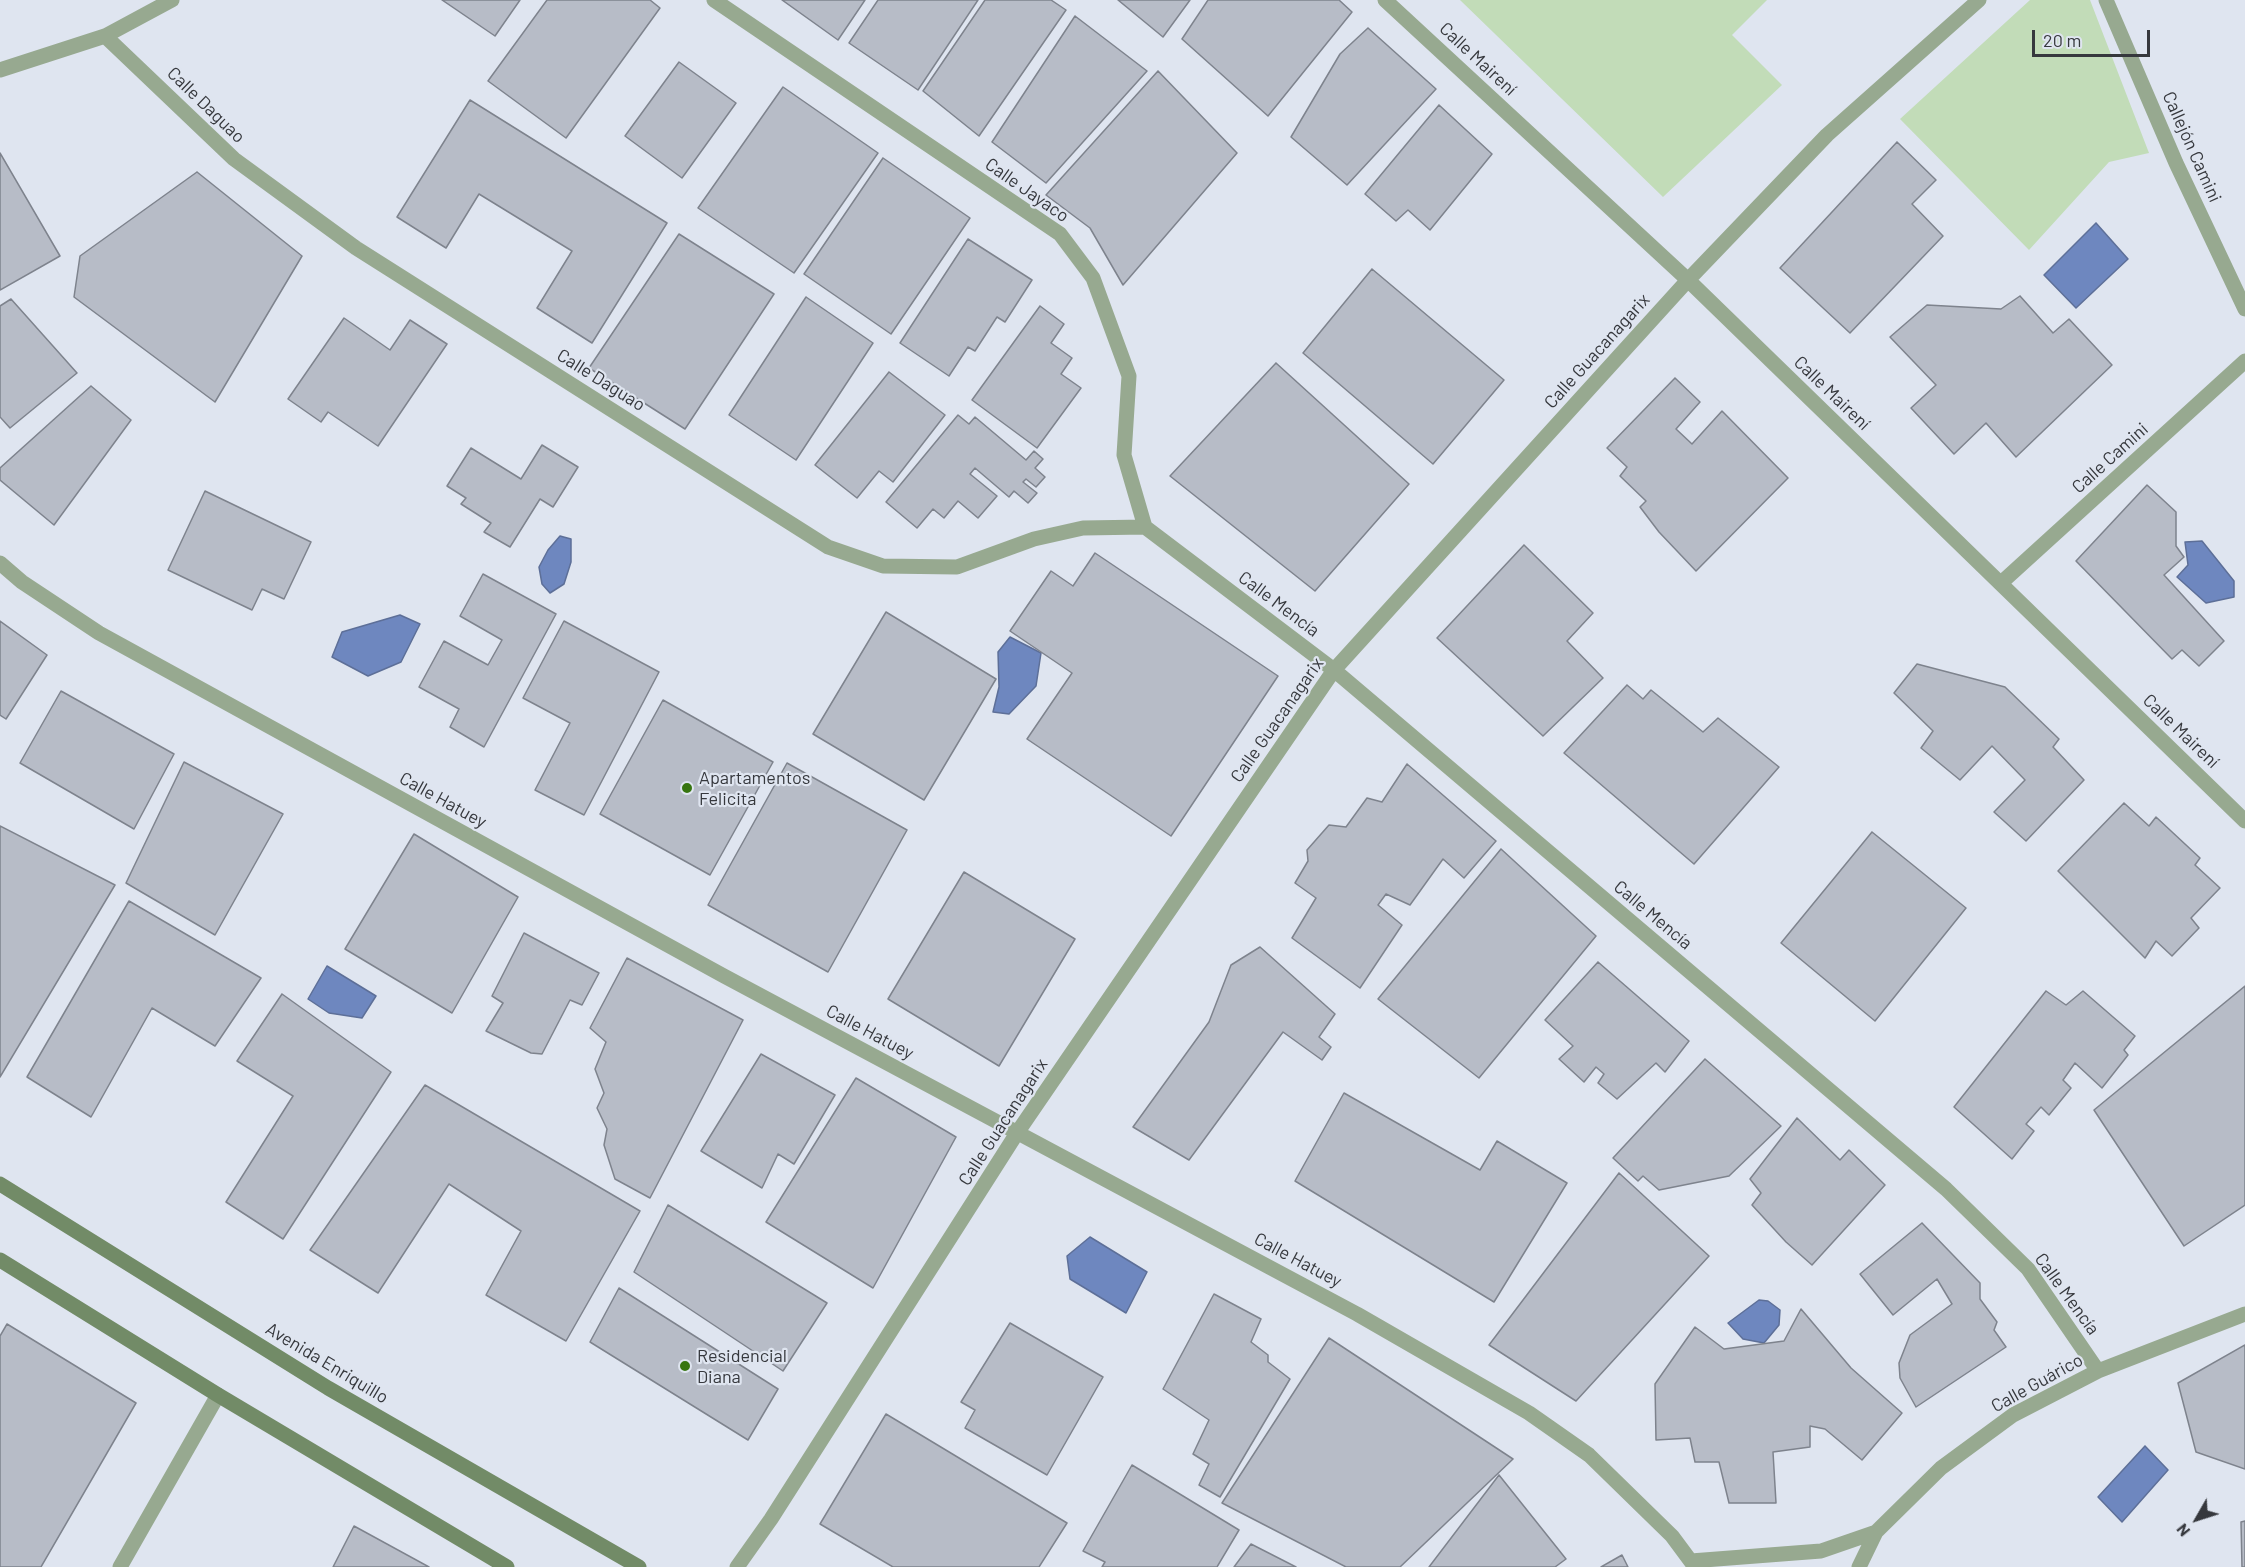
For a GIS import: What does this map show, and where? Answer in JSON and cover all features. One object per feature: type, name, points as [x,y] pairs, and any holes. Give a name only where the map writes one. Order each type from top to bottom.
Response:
[{"type":"main road","name":"Avenida Enriquillo","points":[[0,1184],[328,1388],[639,1567]]},
{"type":"main road","points":[[0,1260],[218,1395],[507,1567]]},
{"type":"street","points":[[0,70],[105,36],[172,0]]},
{"type":"street","name":"Calle Jayaco","points":[[714,0],[1060,234],[1092,278],[1129,376],[1124,455],[1145,527]]},
{"type":"street","name":"Calle Mairení","points":[[1386,0],[1688,280],[2245,821]]},
{"type":"street","name":"Calle Guacanagarix","points":[[737,1567],[771,1520],[1017,1133],[1334,670],[1688,280],[1827,135],[1979,0]]},
{"type":"street","name":"Callejón Camini","points":[[2106,0],[2176,163],[2245,309]]},
{"type":"street","name":"Calle Daguao","points":[[105,36],[234,159],[356,248],[828,547],[883,566],[957,567],[1034,539],[1073,530],[1145,527]]},
{"type":"street","name":"Calle Camini","points":[[2001,583],[2245,361]]},
{"type":"street","name":"Calle Mencía","points":[[1145,527],[1334,670],[1946,1189],[2028,1269],[2098,1371]]},
{"type":"street","name":"Calle Hatuey","points":[[0,563],[22,582],[99,633],[714,970],[1357,1314],[1529,1413],[1589,1455],[1672,1536],[1693,1564]]},
{"type":"street","name":"Calle Guárico","points":[[1859,1567],[1876,1532],[1941,1468],[2013,1415],[2098,1371],[2245,1314]]},
{"type":"street","points":[[120,1567],[218,1395]]},
{"type":"street","name":"Calle Guárico","points":[[1693,1564],[1821,1551],[1876,1532]]},
{"type":"green space","points":[[1460,0],[1767,0],[1732,35],[1782,85],[1663,197]]},
{"type":"green space","points":[[2030,0],[2090,0],[2149,153],[2109,162],[2029,250],[1900,119]]},
{"type":"water","points":[[2096,223],[2128,259],[2076,308],[2044,275]]},
{"type":"water","points":[[560,536],[571,539],[571,562],[564,584],[550,593],[542,584],[539,567],[548,550]]},
{"type":"water","points":[[2202,541],[2234,581],[2234,597],[2206,603],[2177,577],[2188,565],[2185,542]]},
{"type":"water","points":[[400,615],[420,624],[401,662],[368,676],[332,657],[342,632]]},
{"type":"water","points":[[1010,637],[1041,653],[1036,686],[1009,714],[993,712],[999,687],[998,652]]},
{"type":"water","points":[[327,966],[376,996],[362,1018],[329,1013],[308,999]]},
{"type":"water","points":[[1090,1237],[1147,1272],[1126,1313],[1070,1279],[1067,1256]]},
{"type":"water","points":[[1759,1300],[1768,1301],[1780,1310],[1779,1325],[1764,1343],[1743,1339],[1728,1323]]},
{"type":"water","points":[[2145,1446],[2168,1470],[2122,1522],[2098,1497]]},
{"type":"building","points":[[442,0],[520,0],[495,36]]},
{"type":"building","points":[[547,0],[650,0],[660,8],[566,138],[488,81]]},
{"type":"building","points":[[782,0],[865,0],[838,40]]},
{"type":"building","points":[[878,0],[978,0],[918,90],[849,43]]},
{"type":"building","points":[[985,0],[1051,0],[1066,10],[979,136],[923,91]]},
{"type":"building","points":[[1118,0],[1190,0],[1163,37]]},
{"type":"building","points":[[1208,0],[1339,0],[1352,12],[1268,116],[1182,39]]},
{"type":"building","points":[[1075,16],[1147,71],[1046,183],[992,142]]},
{"type":"building","points":[[1368,28],[1436,89],[1347,185],[1291,137],[1340,54]]},
{"type":"building","points":[[679,62],[736,103],[682,178],[625,136]]},
{"type":"building","points":[[1158,71],[1237,153],[1123,285],[1090,228],[1046,195]]},
{"type":"building","points":[[783,87],[878,153],[794,273],[698,208]]},
{"type":"building","points":[[470,100],[667,223],[592,343],[537,308],[572,251],[479,194],[446,248],[397,217]]},
{"type":"building","points":[[1439,105],[1492,154],[1430,230],[1408,210],[1396,221],[1365,194]]},
{"type":"building","points":[[1897,142],[1936,180],[1912,204],[1943,236],[1850,333],[1780,268]]},
{"type":"building","points":[[0,153],[60,256],[0,290]]},
{"type":"building","points":[[883,158],[970,218],[891,334],[804,274]]},
{"type":"building","points":[[197,172],[302,256],[215,402],[74,297],[80,256]]},
{"type":"building","points":[[679,234],[774,294],[685,429],[589,368]]},
{"type":"building","points":[[968,239],[1032,280],[1005,322],[997,317],[975,351],[968,347],[949,376],[900,343]]},
{"type":"building","points":[[1372,269],[1504,380],[1433,464],[1303,353]]},
{"type":"building","points":[[2020,296],[2053,333],[2069,319],[2112,365],[2016,457],[1986,423],[1954,454],[1911,408],[1936,385],[1890,337],[1927,305],[2001,309]]},
{"type":"building","points":[[806,297],[873,343],[796,460],[729,415]]},
{"type":"building","points":[[11,299],[77,373],[10,428],[0,417],[0,306]]},
{"type":"building","points":[[1040,306],[1064,324],[1051,343],[1072,358],[1061,374],[1081,388],[1037,448],[972,400]]},
{"type":"building","points":[[344,318],[390,350],[410,320],[447,344],[378,446],[328,412],[321,422],[288,399]]},
{"type":"building","points":[[1276,363],[1409,484],[1315,591],[1170,476]]},
{"type":"building","points":[[889,372],[945,415],[893,482],[879,471],[857,498],[815,465]]},
{"type":"building","points":[[1675,378],[1700,402],[1676,429],[1692,444],[1722,411],[1788,478],[1696,571],[1659,532],[1640,507],[1646,501],[1620,476],[1627,467],[1607,448]]},
{"type":"building","points":[[91,386],[131,420],[54,525],[0,480],[0,468]]},
{"type":"building","points":[[958,415],[969,424],[975,417],[1026,460],[1034,451],[1043,459],[1035,468],[1045,477],[1036,487],[1026,479],[1023,482],[1037,493],[1028,503],[1014,491],[1009,497],[975,468],[970,474],[997,496],[978,518],[958,501],[944,518],[933,509],[917,528],[886,502]]},
{"type":"building","points":[[542,445],[578,467],[553,507],[540,499],[510,547],[484,532],[491,523],[461,504],[466,498],[447,486],[471,448],[521,479]]},
{"type":"building","points":[[2147,485],[2176,512],[2176,546],[2184,557],[2164,575],[2224,641],[2199,666],[2182,650],[2172,659],[2076,561]]},
{"type":"building","points":[[205,491],[311,542],[284,599],[262,589],[252,610],[168,570]]},
{"type":"building","points":[[1524,545],[1593,613],[1567,641],[1603,678],[1543,736],[1437,638]]},
{"type":"building","points":[[1095,553],[1278,676],[1171,836],[1027,739],[1072,673],[1010,631],[1051,571],[1073,586]]},
{"type":"building","points":[[483,574],[556,614],[484,747],[450,727],[459,709],[419,687],[444,641],[488,665],[502,640],[460,616]]},
{"type":"building","points":[[886,612],[996,679],[924,800],[813,734]]},
{"type":"building","points":[[0,621],[47,655],[6,719],[0,715]]},
{"type":"building","points":[[564,621],[659,672],[584,815],[535,790],[570,723],[523,698]]},
{"type":"building","points":[[1917,664],[2005,687],[2059,739],[2053,747],[2084,780],[2026,841],[1994,812],[2025,780],[1992,746],[1960,780],[1921,748],[1933,731],[1894,693]]},
{"type":"building","points":[[1627,685],[1643,699],[1651,690],[1703,732],[1718,718],[1779,767],[1694,864],[1564,753]]},
{"type":"building","points":[[61,691],[174,754],[134,829],[20,763]]},
{"type":"building","name":"Apartamentos Felicita","points":[[663,700],[773,762],[710,875],[600,814]]},
{"type":"building","points":[[184,762],[283,814],[215,935],[126,883]]},
{"type":"building","points":[[787,763],[907,830],[828,972],[708,905]]},
{"type":"building","points":[[1407,764],[1496,841],[1464,878],[1443,859],[1410,905],[1386,894],[1378,905],[1402,925],[1360,988],[1292,938],[1316,898],[1295,883],[1308,861],[1307,850],[1329,825],[1346,827],[1367,798],[1382,802]]},
{"type":"building","points":[[2124,803],[2149,826],[2156,817],[2200,858],[2195,865],[2220,888],[2191,918],[2199,928],[2172,956],[2156,941],[2145,958],[2058,871]]},
{"type":"building","points":[[0,826],[115,885],[0,1077]]},
{"type":"building","points":[[1872,832],[1966,908],[1875,1021],[1781,943]]},
{"type":"building","points":[[414,834],[518,897],[452,1013],[345,949]]},
{"type":"building","points":[[1501,849],[1596,936],[1479,1078],[1378,999]]},
{"type":"building","points":[[964,872],[1075,939],[999,1066],[888,999]]},
{"type":"building","points":[[129,901],[261,978],[215,1046],[152,1008],[91,1117],[27,1077]]},
{"type":"building","points":[[524,933],[599,973],[582,1005],[570,1000],[542,1054],[531,1053],[486,1031],[503,1003],[492,996]]},
{"type":"building","points":[[1260,947],[1335,1014],[1319,1037],[1331,1047],[1322,1060],[1283,1032],[1189,1160],[1133,1127],[1209,1022],[1231,965]]},
{"type":"building","points":[[627,958],[743,1020],[650,1198],[615,1179],[604,1145],[607,1129],[597,1108],[604,1093],[595,1069],[606,1042],[590,1028]]},
{"type":"building","points":[[1598,962],[1689,1041],[1665,1072],[1656,1063],[1617,1099],[1598,1083],[1604,1074],[1596,1067],[1584,1082],[1559,1059],[1573,1046],[1545,1020]]},
{"type":"building","points":[[2245,986],[2245,1205],[2184,1246],[2094,1110]]},
{"type":"building","points":[[2046,991],[2066,1005],[2083,991],[2135,1036],[2124,1050],[2128,1055],[2102,1088],[2075,1063],[2063,1080],[2071,1088],[2049,1115],[2041,1107],[2026,1124],[2034,1131],[2012,1159],[1954,1107]]},
{"type":"building","points":[[282,994],[391,1072],[283,1239],[226,1202],[293,1096],[237,1061]]},
{"type":"building","points":[[761,1054],[835,1095],[794,1164],[778,1154],[762,1188],[701,1151]]},
{"type":"building","points":[[1705,1059],[1781,1126],[1729,1176],[1659,1190],[1643,1176],[1638,1181],[1613,1158]]},
{"type":"building","points":[[856,1078],[956,1137],[873,1288],[766,1222]]},
{"type":"building","points":[[425,1085],[640,1211],[566,1341],[486,1295],[521,1231],[449,1184],[378,1293],[310,1250]]},
{"type":"building","points":[[1344,1093],[1480,1170],[1497,1141],[1567,1183],[1494,1302],[1295,1181]]},
{"type":"building","points":[[1797,1118],[1840,1160],[1849,1150],[1885,1185],[1812,1265],[1786,1242],[1752,1205],[1761,1193],[1750,1179]]},
{"type":"building","points":[[1619,1173],[1709,1256],[1576,1401],[1489,1345]]},
{"type":"building","points":[[668,1205],[827,1303],[783,1371],[634,1272]]},
{"type":"building","points":[[1922,1223],[1980,1283],[1980,1299],[1997,1322],[1994,1330],[2006,1347],[1916,1407],[1900,1378],[1899,1363],[1910,1335],[1952,1304],[1937,1279],[1893,1315],[1860,1274]]},
{"type":"building","name":"Residencial Diana","points":[[619,1288],[778,1389],[748,1440],[590,1342]]},
{"type":"building","points":[[1214,1294],[1261,1319],[1251,1342],[1268,1355],[1268,1362],[1290,1379],[1220,1497],[1199,1485],[1209,1464],[1193,1454],[1209,1420],[1163,1389]]},
{"type":"building","points":[[1801,1309],[1851,1368],[1902,1413],[1862,1460],[1825,1429],[1810,1426],[1810,1447],[1773,1452],[1776,1503],[1729,1503],[1719,1462],[1695,1462],[1690,1438],[1656,1440],[1655,1384],[1695,1327],[1724,1349],[1784,1341]]},
{"type":"building","points":[[1010,1323],[1103,1377],[1047,1475],[965,1428],[975,1410],[961,1402]]},
{"type":"building","points":[[7,1324],[136,1403],[41,1567],[0,1567],[0,1336]]},
{"type":"building","points":[[1329,1338],[1513,1459],[1400,1567],[1346,1567],[1222,1503]]},
{"type":"building","points":[[2245,1345],[2245,1469],[2196,1452],[2178,1383]]},
{"type":"building","points":[[886,1414],[1067,1523],[1039,1567],[893,1567],[820,1524]]},
{"type":"building","points":[[1132,1465],[1239,1530],[1217,1567],[1102,1567],[1105,1562],[1083,1551]]},
{"type":"building","points":[[1499,1475],[1566,1559],[1555,1567],[1429,1567]]},
{"type":"building","points":[[2245,1521],[2245,1567],[2242,1567],[2241,1522]]},
{"type":"building","points":[[354,1526],[429,1567],[333,1567]]},
{"type":"building","points":[[1251,1544],[1296,1567],[1234,1567]]},
{"type":"building","points":[[1622,1555],[1628,1567],[1601,1567]]},
{"type":"place","name":"Apartamentos Felicita","points":[[687,788]]},
{"type":"place","name":"Residencial Diana","points":[[685,1366]]}]
